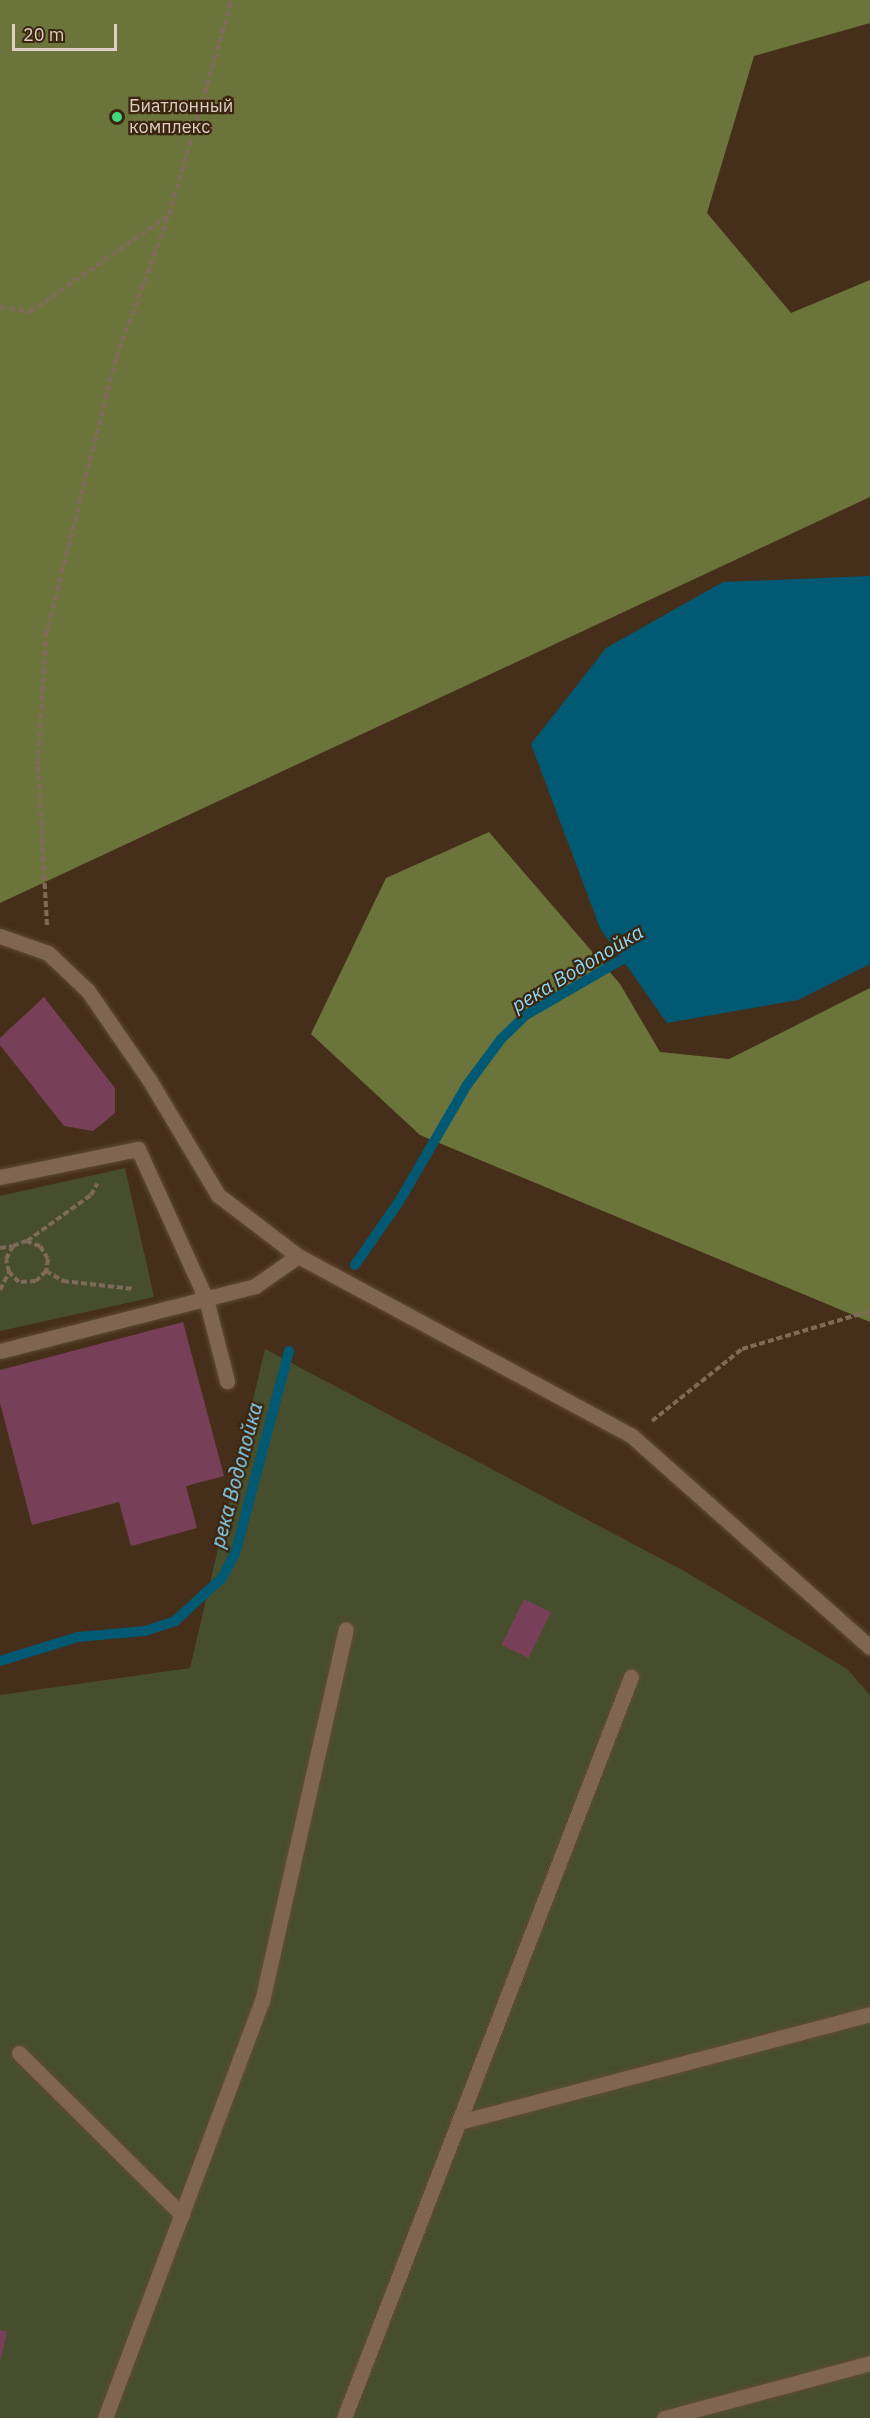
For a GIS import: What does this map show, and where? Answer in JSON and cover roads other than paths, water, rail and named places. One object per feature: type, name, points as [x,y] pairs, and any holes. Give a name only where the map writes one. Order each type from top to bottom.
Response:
[{"type":"street","points":[[0,936],[48,953],[87,991],[150,1081],[218,1195],[298,1256],[632,1436],[870,1647]]},
{"type":"street","points":[[0,1178],[138,1149],[206,1299],[226,1381]]},
{"type":"street","points":[[0,1351],[255,1286],[298,1256]]},
{"type":"street","points":[[105,2418],[262,2001],[346,1629]]},
{"type":"street","points":[[344,2418],[631,1677]]},
{"type":"street","points":[[459,2122],[870,2014]]},
{"type":"street","points":[[19,2054],[182,2215]]},
{"type":"street","points":[[664,2418],[870,2363]]},
{"type":"water","points":[[870,576],[870,964],[798,1000],[667,1023],[600,928],[531,744],[606,648],[723,582]]},
{"type":"waterway","name":"река Водопойка","points":[[355,1265],[400,1200],[467,1085],[501,1039],[526,1015],[633,953]]},
{"type":"waterway","name":"река Водопойка","points":[[0,1661],[78,1637],[145,1631],[175,1621],[222,1578],[235,1554],[289,1351]]},
{"type":"place","name":"Биатлонный комплекс","points":[[117,117]]}]
